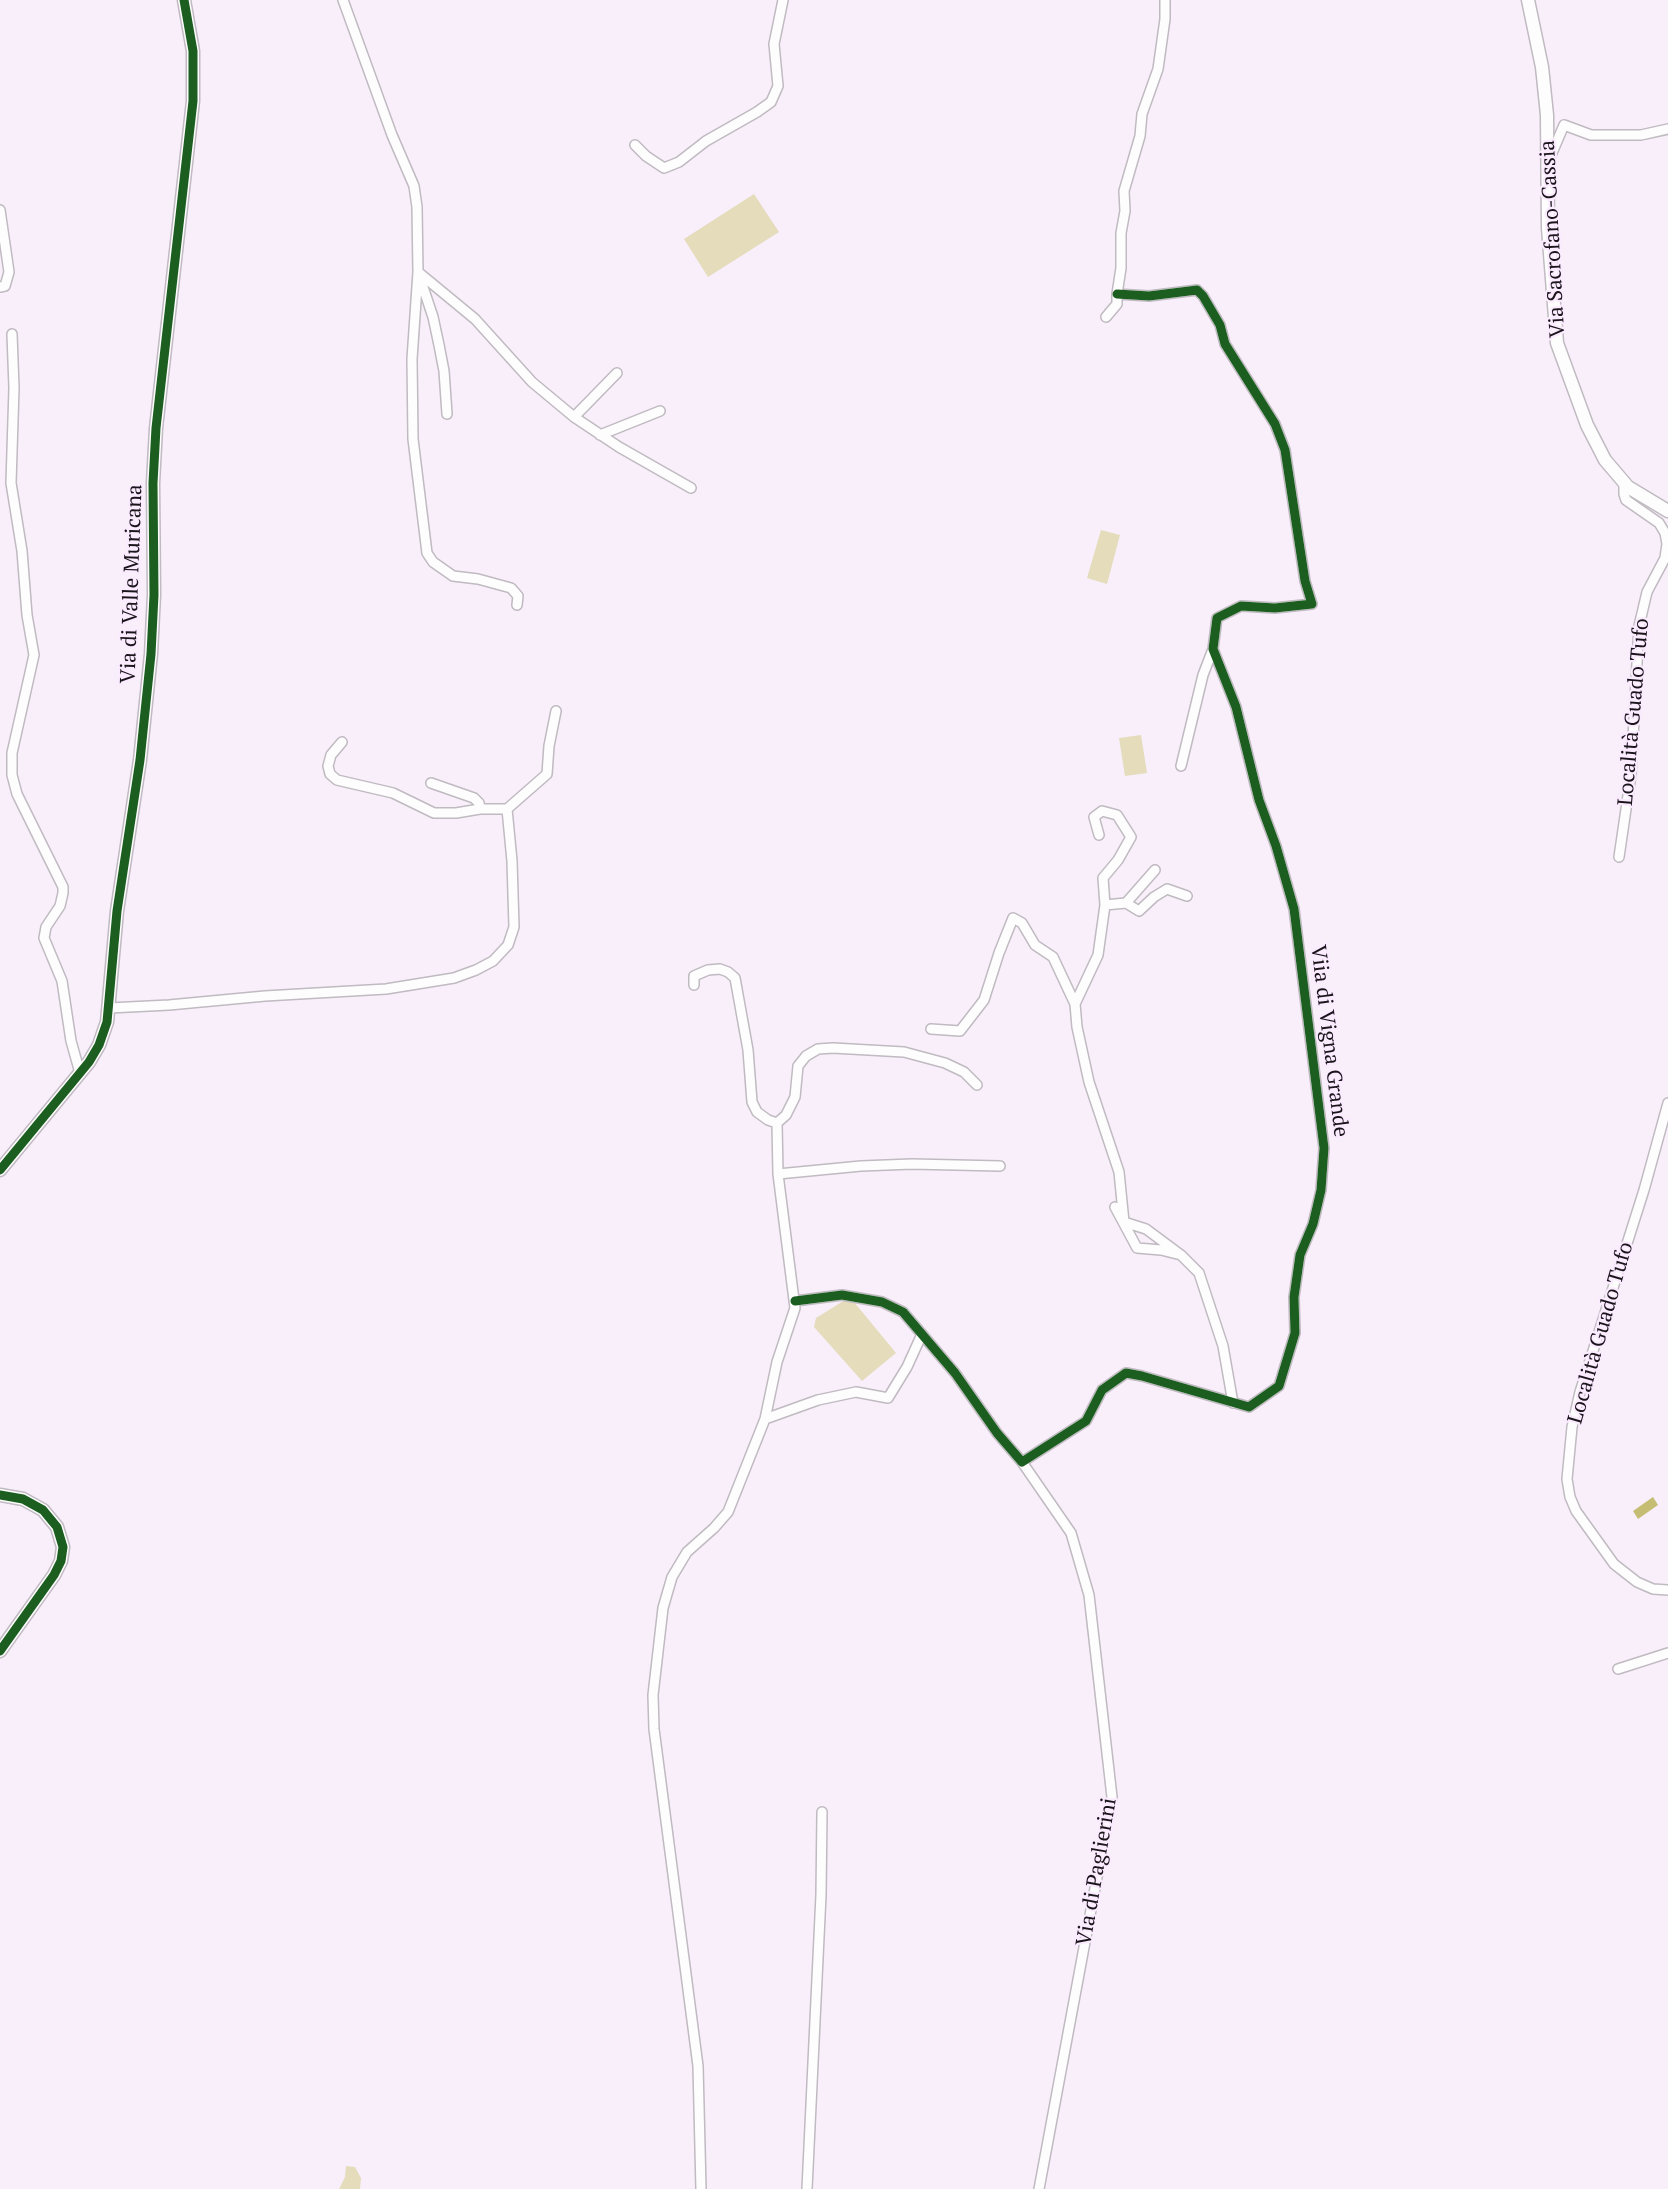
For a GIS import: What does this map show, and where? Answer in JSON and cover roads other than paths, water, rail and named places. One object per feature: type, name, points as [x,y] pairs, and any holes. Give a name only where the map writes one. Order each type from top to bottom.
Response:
[{"type":"street","name":"Via di Valle Muricana","points":[[0,1170],[80,1073],[99,1045],[106,1027],[109,1008],[117,911],[140,760],[150,666],[154,607],[153,503],[156,428],[193,100],[194,56],[184,0]]},
{"type":"street","points":[[343,0],[388,125],[414,186],[417,207],[418,272],[412,352],[413,449],[427,553],[433,562],[455,576],[478,579],[511,588],[518,596],[517,605]]},
{"type":"street","points":[[635,145],[664,168],[679,162],[706,141],[771,102],[778,86],[774,44],[783,0]]},
{"type":"street","points":[[1106,317],[1117,304],[1121,268],[1121,233],[1125,211],[1124,191],[1140,136],[1142,114],[1158,69],[1165,19],[1165,0]]},
{"type":"street","name":"Via Sacrofano-Cassia","points":[[1528,0],[1542,67],[1547,115],[1548,228],[1557,343],[1592,436],[1611,469],[1624,484],[1668,511]]},
{"type":"street","points":[[1548,162],[1564,125],[1591,135],[1641,135],[1668,129]]},
{"type":"street","points":[[0,210],[9,272],[5,286],[0,287]]},
{"type":"street","points":[[418,272],[433,317],[439,345],[444,371],[447,414]]},
{"type":"street","points":[[418,272],[475,319],[532,382],[574,417],[600,435],[691,488]]},
{"type":"street","name":"Viia di Vigna Grande","points":[[1022,1462],[1086,1421],[1102,1390],[1126,1373],[1249,1407],[1279,1386],[1295,1333],[1294,1297],[1300,1255],[1313,1224],[1324,1148],[1294,909],[1276,846],[1259,800],[1236,707],[1213,649],[1217,618],[1241,606],[1275,608],[1312,604],[1305,581],[1285,450],[1275,424],[1225,344],[1220,325],[1197,290],[1149,296],[1117,294]]},
{"type":"street","points":[[12,334],[14,387],[11,483],[34,655],[12,753],[12,775],[21,805],[63,886],[60,906],[46,927],[44,938],[62,981],[71,1041],[80,1073]]},
{"type":"street","points":[[574,417],[617,373]]},
{"type":"street","points":[[600,435],[660,411]]},
{"type":"street","name":"Località Guado Tufo","points":[[1619,857],[1631,775],[1639,626],[1647,592],[1665,558],[1667,548],[1666,537],[1661,526],[1629,503],[1624,494],[1624,484]]},
{"type":"street","points":[[1180,766],[1203,675],[1213,649]]},
{"type":"street","points":[[342,742],[331,755],[328,763],[328,772],[337,780],[382,790],[434,813],[507,809],[547,774],[549,746],[556,711]]},
{"type":"street","points":[[431,783],[474,798],[479,803],[480,809]]},
{"type":"street","points":[[109,1008],[386,989],[454,978],[482,968],[494,961],[502,952],[513,931],[512,861],[507,809]]},
{"type":"street","points":[[1075,1004],[1098,955],[1105,905],[1103,878],[1118,860],[1131,837],[1117,815],[1102,810],[1094,817],[1099,835]]},
{"type":"street","points":[[1126,903],[1155,870]]},
{"type":"street","points":[[1105,905],[1126,903],[1139,911],[1167,889],[1187,896]]},
{"type":"street","points":[[931,1029],[960,1031],[984,1000],[1013,918],[1022,923],[1035,945],[1053,957],[1075,1004],[1077,1027],[1089,1082],[1119,1172],[1124,1222]]},
{"type":"street","points":[[694,985],[694,976],[708,970],[720,969],[735,978],[748,1050],[752,1102],[757,1112],[777,1123]]},
{"type":"street","points":[[777,1123],[786,1116],[795,1097],[798,1066],[806,1056],[818,1049],[904,1052],[945,1063],[964,1072],[977,1084]]},
{"type":"street","name":"Località Guado Tufo","points":[[1668,1103],[1644,1190],[1582,1384],[1572,1427],[1567,1479],[1570,1497],[1576,1512],[1614,1564],[1637,1582],[1653,1589],[1668,1590]]},
{"type":"street","points":[[701,2189],[698,2066],[654,1729],[653,1695],[663,1608],[672,1577],[687,1552],[728,1512],[765,1419],[769,1393],[795,1308],[778,1174],[777,1123]]},
{"type":"street","points":[[778,1174],[861,1166],[1000,1166]]},
{"type":"street","points":[[1115,1207],[1137,1248],[1181,1255]]},
{"type":"street","points":[[1124,1222],[1146,1230],[1181,1255],[1199,1273],[1223,1346],[1233,1403]]},
{"type":"street","points":[[795,1302],[842,1295],[882,1302],[903,1312],[955,1373],[997,1433],[1022,1462]]},
{"type":"street","points":[[765,1419],[818,1401],[856,1392],[888,1398],[908,1367],[922,1334]]},
{"type":"street","name":"Via di Paglierini","points":[[1022,1462],[1071,1533],[1089,1595],[1112,1797],[1039,2189]]},
{"type":"street","points":[[0,1495],[23,1499],[43,1510],[59,1530],[63,1547],[61,1561],[56,1572],[0,1651]]},
{"type":"street","points":[[1618,1670],[1668,1653]]},
{"type":"street","points":[[807,2189],[821,1895],[822,1812]]}]
